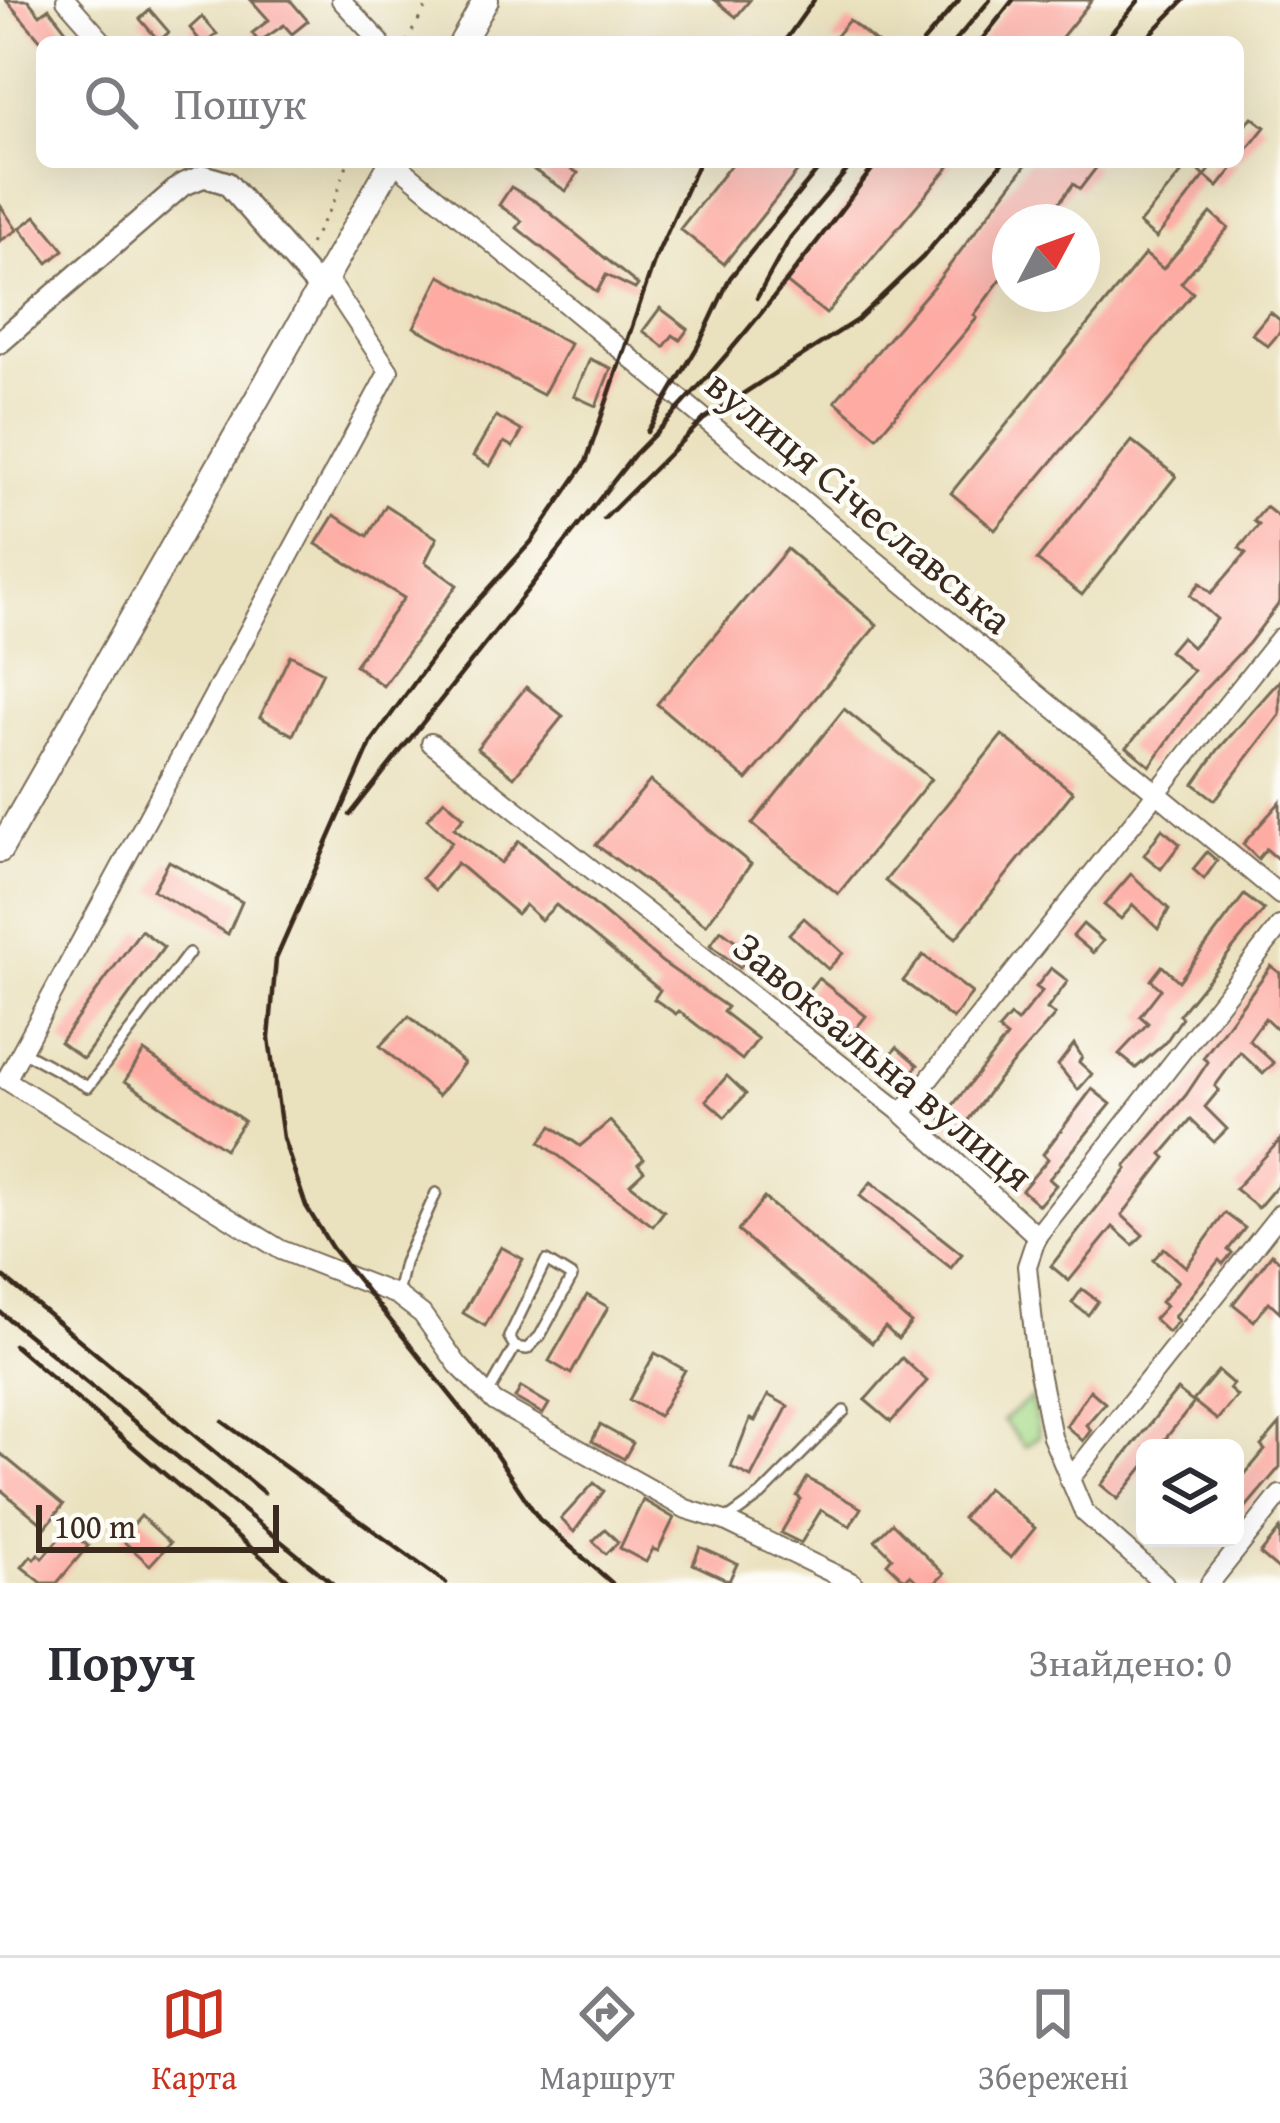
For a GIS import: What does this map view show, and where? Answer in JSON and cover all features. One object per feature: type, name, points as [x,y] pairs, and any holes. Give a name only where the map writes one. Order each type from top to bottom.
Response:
[{"type":"main road","points":[[465,36],[486,0]]},
{"type":"main road","points":[[0,850],[390,168]]},
{"type":"street","points":[[66,0],[98,36]]},
{"type":"street","points":[[341,0],[374,36]]},
{"type":"street","points":[[214,168],[324,284],[388,371],[6,1080],[281,1250],[397,1295],[422,1314],[458,1365],[495,1402],[686,1509],[725,1520],[853,1583]]},
{"type":"street","name":"вулиця Січеславська","points":[[400,168],[1280,895]]},
{"type":"street","points":[[0,342],[182,185],[204,176],[227,183]]},
{"type":"street","points":[[902,1112],[1280,638]]},
{"type":"street","name":"Завокзальна вулиця","points":[[431,743],[902,1112],[1037,1236],[1027,1266],[1037,1362],[1052,1437],[1084,1512],[1164,1583]]},
{"type":"street","points":[[1037,1236],[1280,926]]},
{"type":"street","points":[[1069,1480],[1280,1214]]},
{"type":"street","points":[[1210,1583],[1280,1495]]},
{"type":"lane","points":[[22,1051],[88,1088],[189,952]]},
{"type":"lane","points":[[397,1295],[404,1264],[436,1193]]},
{"type":"lane","points":[[546,1261],[572,1277],[540,1336],[526,1348],[515,1347],[509,1336],[514,1320],[546,1261]]},
{"type":"lane","points":[[488,1394],[515,1347]]},
{"type":"lane","points":[[725,1520],[760,1495],[844,1411]]},
{"type":"path","points":[[409,36],[430,0]]},
{"type":"path","points":[[297,259],[333,203],[346,168]]},
{"type":"green space","points":[[1031,1398],[1039,1436],[1025,1447],[1003,1420]]},
{"type":"building","points":[[6,0],[28,0],[40,15],[49,8],[70,36],[37,36]]},
{"type":"building","points":[[251,0],[290,0],[308,21],[292,34],[284,25],[268,36],[254,36],[252,33],[269,20]]},
{"type":"building","points":[[715,0],[750,0],[736,17]]},
{"type":"building","points":[[1013,0],[1092,0],[1063,36],[985,36]]},
{"type":"building","points":[[150,10],[169,32],[155,36],[140,19]]},
{"type":"building","points":[[202,17],[217,34],[196,36],[190,28]]},
{"type":"building","points":[[849,20],[869,36],[836,36]]},
{"type":"building","points":[[1252,117],[1265,127],[1244,153],[1244,127]]},
{"type":"building","points":[[569,168],[578,173],[566,191],[534,170]]},
{"type":"building","points":[[728,168],[800,168],[724,264],[680,229]]},
{"type":"building","points":[[874,168],[948,168],[826,314],[785,281]]},
{"type":"building","points":[[1023,168],[1096,168],[1080,189],[1073,184],[1058,204],[996,204]]},
{"type":"building","points":[[1186,168],[1196,168],[1205,176],[1156,238],[1139,224]]},
{"type":"building","points":[[1211,168],[1233,168],[1218,187],[1205,176]]},
{"type":"building","points":[[511,187],[538,203],[638,285],[635,289],[606,275],[597,292],[517,228],[522,221],[499,205]]},
{"type":"building","points":[[0,205],[17,230],[0,241]]},
{"type":"building","points":[[992,209],[992,291],[974,315],[977,318],[877,437],[835,401]]},
{"type":"building","points":[[1211,213],[1228,228],[1181,283],[1193,293],[995,530],[951,493],[1145,254],[1163,269]]},
{"type":"building","points":[[36,216],[64,250],[48,263],[20,228]]},
{"type":"building","points":[[440,276],[570,344],[543,395],[414,327]]},
{"type":"building","points":[[660,308],[688,329],[680,340],[673,335],[664,347],[643,331]]},
{"type":"building","points":[[1270,312],[1280,320],[1280,332],[1268,346],[1252,334]]},
{"type":"building","points":[[590,359],[611,368],[596,406],[574,396]]},
{"type":"building","points":[[496,416],[522,431],[513,447],[504,442],[490,466],[473,456]]},
{"type":"building","points":[[1132,441],[1176,476],[1082,595],[1037,560]]},
{"type":"building","points":[[386,505],[437,538],[425,562],[457,585],[383,686],[355,665],[404,598],[316,544],[334,515],[368,536]]},
{"type":"building","points":[[1266,507],[1280,518],[1280,602],[1204,690],[1150,766],[1127,747],[1193,671],[1169,651],[1181,637],[1192,647],[1217,619],[1190,595],[1200,583],[1211,593],[1216,588],[1246,553],[1239,548],[1259,525],[1254,521]]},
{"type":"building","points":[[787,549],[877,625],[747,780],[657,704]]},
{"type":"building","points":[[290,655],[323,672],[293,735],[260,717]]},
{"type":"building","points":[[1280,680],[1280,715],[1215,800],[1194,784]]},
{"type":"building","points":[[526,687],[563,716],[514,777],[477,748]]},
{"type":"building","points":[[844,709],[931,779],[838,894],[752,824]]},
{"type":"building","points":[[1002,735],[1073,792],[956,938],[885,881]]},
{"type":"building","points":[[650,781],[751,864],[706,925],[596,845]]},
{"type":"building","points":[[444,800],[464,817],[454,828],[501,863],[519,841],[662,962],[727,1007],[723,1012],[758,1039],[742,1060],[679,1011],[676,1014],[654,999],[660,990],[556,905],[541,920],[525,905],[517,914],[457,863],[435,890],[422,878],[452,842],[427,819]]},
{"type":"building","points":[[1280,802],[1280,861],[1266,849],[1258,859],[1243,844]]},
{"type":"building","points":[[1162,829],[1180,844],[1161,869],[1144,855]]},
{"type":"building","points":[[1207,852],[1217,861],[1204,879],[1193,869]]},
{"type":"building","points":[[169,861],[242,902],[228,934],[153,890]]},
{"type":"building","points":[[1131,874],[1169,909],[1158,929],[1133,905],[1121,919],[1104,905]]},
{"type":"building","points":[[1244,895],[1264,910],[1179,1015],[1182,1018],[1165,1043],[1136,1068],[1119,1054],[1148,1023],[1140,1016],[1161,989],[1151,980],[1162,966],[1179,981]]},
{"type":"building","points":[[804,918],[843,953],[828,969],[789,934]]},
{"type":"building","points":[[1083,924],[1103,941],[1093,953],[1073,936]]},
{"type":"building","points":[[141,930],[164,947],[83,1059],[60,1042]]},
{"type":"building","points":[[721,930],[752,953],[740,968],[710,945]]},
{"type":"building","points":[[923,955],[972,993],[953,1019],[903,981]]},
{"type":"building","points":[[1271,966],[1280,973],[1280,1032],[1265,1018],[1249,1040],[1274,1063],[1263,1074],[1240,1052],[1205,1107],[1227,1129],[1214,1142],[1191,1120],[1122,1215],[1143,1235],[1133,1245],[1113,1227],[1069,1281],[1051,1266],[1186,1095],[1208,1062],[1203,1058]]},
{"type":"building","points":[[1051,968],[1068,981],[1047,1009],[1055,1015],[958,1134],[941,1120],[1007,1037],[998,1030],[1010,1016],[1017,1022],[1042,991],[1036,987]]},
{"type":"building","points":[[818,978],[866,1016],[850,1036],[802,998]]},
{"type":"building","points":[[409,1016],[464,1063],[438,1096],[380,1046]]},
{"type":"building","points":[[1074,1044],[1082,1057],[1079,1062],[1092,1074],[1078,1090],[1058,1065]]},
{"type":"building","points":[[897,1047],[918,1065],[899,1087],[878,1070]]},
{"type":"building","points":[[144,1051],[244,1121],[225,1149],[125,1081]]},
{"type":"building","points":[[727,1076],[746,1094],[725,1117],[706,1100]]},
{"type":"building","points":[[1092,1089],[1111,1104],[1049,1179],[1056,1185],[1039,1205],[1022,1190],[1048,1159],[1043,1154]]},
{"type":"building","points":[[610,1121],[644,1159],[638,1164],[644,1171],[630,1184],[664,1211],[653,1226],[540,1142],[552,1126],[580,1146]]},
{"type":"building","points":[[1280,1140],[1280,1182],[1258,1208],[1235,1189]]},
{"type":"building","points":[[871,1182],[962,1254],[951,1268],[860,1196]]},
{"type":"building","points":[[764,1198],[911,1323],[898,1339],[885,1327],[872,1343],[738,1231]]},
{"type":"building","points":[[1225,1213],[1245,1228],[1228,1250],[1232,1253],[1223,1264],[1219,1260],[1174,1317],[1178,1321],[1168,1332],[1154,1319],[1178,1281],[1153,1260],[1164,1248],[1186,1267]]},
{"type":"building","points":[[501,1247],[523,1259],[485,1326],[463,1313]]},
{"type":"building","points":[[1272,1254],[1280,1261],[1280,1312],[1269,1302],[1254,1321],[1233,1304]]},
{"type":"building","points":[[1082,1289],[1098,1301],[1088,1315],[1072,1303]]},
{"type":"building","points":[[587,1295],[608,1307],[571,1374],[549,1361]]},
{"type":"building","points":[[655,1353],[685,1370],[659,1416],[629,1400]]},
{"type":"building","points":[[902,1358],[927,1381],[891,1422],[865,1400]]},
{"type":"building","points":[[1218,1371],[1233,1384],[1229,1389],[1237,1396],[1217,1420],[1193,1401]]},
{"type":"building","points":[[521,1387],[549,1404],[543,1414],[515,1398]]},
{"type":"building","points":[[1090,1390],[1105,1403],[1086,1425],[1091,1430],[1083,1441],[1066,1426]]},
{"type":"building","points":[[1177,1390],[1194,1403],[1165,1439],[1138,1439]]},
{"type":"building","points":[[768,1395],[788,1406],[751,1477],[731,1467],[750,1419],[755,1421]]},
{"type":"building","points":[[1280,1424],[1280,1467],[1244,1509],[1244,1475],[1265,1450],[1261,1446]]},
{"type":"building","points":[[600,1425],[633,1443],[624,1459],[592,1441]]},
{"type":"building","points":[[1136,1441],[1136,1476],[1118,1499],[1101,1485]]},
{"type":"building","points":[[0,1453],[63,1505],[46,1527],[0,1489]]},
{"type":"building","points":[[807,1478],[861,1508],[850,1526],[821,1510],[801,1543],[781,1533]]},
{"type":"building","points":[[594,1483],[604,1491],[574,1532],[561,1519]]},
{"type":"building","points":[[987,1488],[1035,1528],[1011,1558],[962,1518]]},
{"type":"building","points":[[643,1500],[674,1518],[658,1551],[653,1549],[646,1562],[620,1548]]},
{"type":"building","points":[[141,1516],[170,1543],[150,1565],[121,1539]]},
{"type":"building","points":[[892,1523],[944,1574],[935,1583],[919,1583],[910,1575],[905,1580],[887,1563],[892,1557],[875,1540]]},
{"type":"building","points":[[67,1529],[88,1546],[57,1583],[42,1583],[22,1567],[31,1556],[42,1558]]},
{"type":"building","points":[[605,1529],[618,1542],[606,1554],[593,1541]]},
{"type":"building","points":[[1280,1529],[1280,1571],[1260,1554]]},
{"type":"building","points":[[700,1547],[737,1564],[729,1581],[693,1564]]},
{"type":"railway","points":[[788,36],[814,0]]},
{"type":"railway","points":[[928,36],[959,0]]},
{"type":"railway","points":[[959,36],[990,0]]},
{"type":"railway","points":[[985,36],[1013,0]]},
{"type":"railway","points":[[1109,36],[1139,0]]},
{"type":"railway","points":[[1149,36],[1184,0]]},
{"type":"railway","points":[[612,1583],[539,1519],[484,1437],[332,1248],[306,1206],[283,1138],[269,1038],[276,959],[372,741],[458,623],[531,542],[586,462],[655,259],[696,168]]},
{"type":"railway","points":[[647,432],[698,346],[730,278],[819,168]]},
{"type":"railway","points":[[757,298],[790,238],[849,168]]},
{"type":"railway","points":[[350,815],[635,454],[731,349],[872,168]]},
{"type":"railway","points":[[604,519],[704,419],[857,320],[923,257],[998,168]]},
{"type":"railway","points":[[0,1274],[264,1493]]},
{"type":"railway","points":[[0,1312],[332,1583]]},
{"type":"railway","points":[[14,1345],[292,1583]]},
{"type":"railway","points":[[223,1422],[446,1583]]}]
